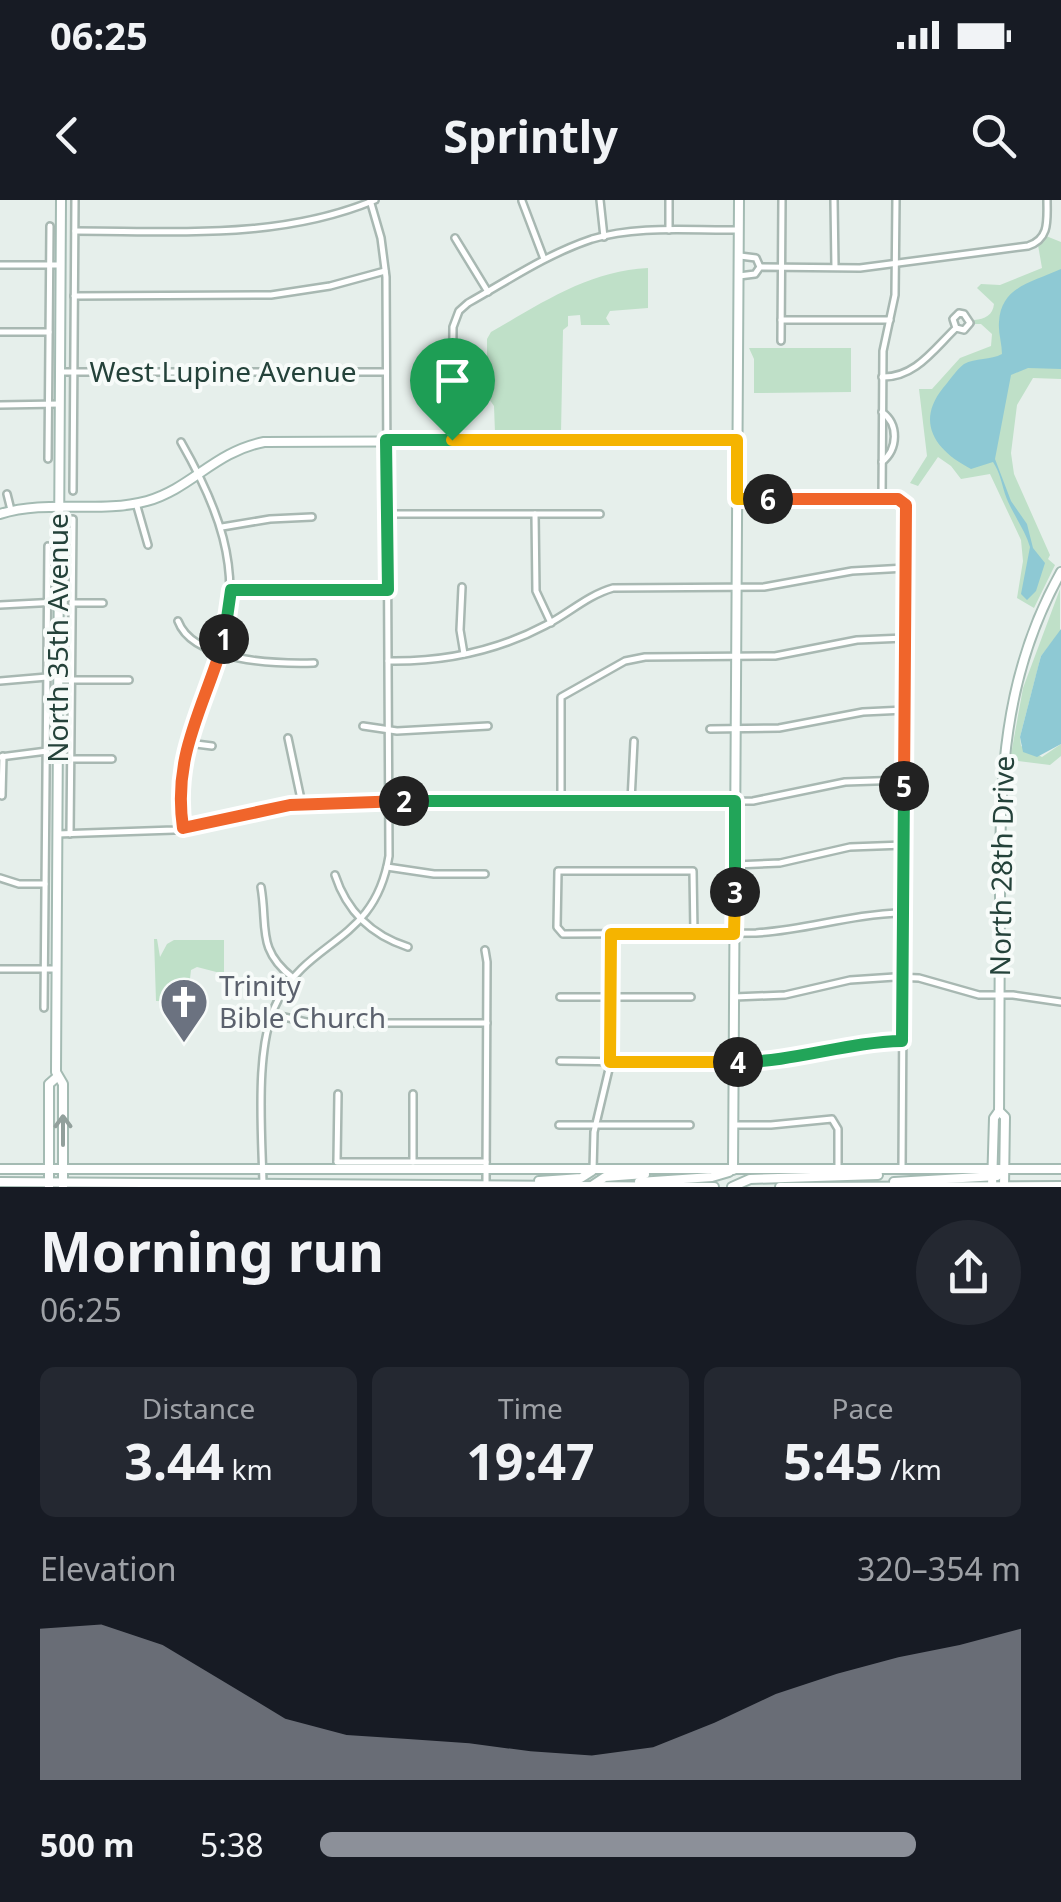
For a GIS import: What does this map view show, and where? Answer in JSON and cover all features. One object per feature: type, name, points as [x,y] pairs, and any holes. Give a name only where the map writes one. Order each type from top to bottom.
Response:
[{"type":"main road","name":"North 35th Avenue","points":[[49,1184],[49,1084],[56,1077],[62,200]]},
{"type":"main road","points":[[734,1185],[739,200]]},
{"type":"main road","points":[[0,514],[59,506],[136,503],[167,493],[226,453],[264,442],[737,440]]},
{"type":"main road","name":"North 28th Drive","points":[[992,1180],[994,1118],[999,1112],[999,816],[1004,748],[1022,660],[1061,572]]},
{"type":"main road","name":"North 35th Avenue","points":[[56,1077],[63,1084],[63,1184]]},
{"type":"main road","name":"North 28th Drive","points":[[999,1112],[1004,1117],[1004,1186]]},
{"type":"main road","points":[[0,1169],[262,1170],[337,1166],[394,1170],[486,1166],[902,1170],[992,1180],[1004,1186],[1061,1186]]},
{"type":"main road","points":[[780,1187],[992,1180],[1004,1169],[1061,1169]]},
{"type":"main road","points":[[394,1170],[394,1186]]},
{"type":"main road","points":[[525,1184],[548,1178],[581,1178],[594,1170]]},
{"type":"main road","points":[[593,1185],[605,1177],[654,1170]]},
{"type":"main road","points":[[698,1170],[722,1175],[734,1185],[751,1187]]},
{"type":"main road","points":[[624,1186],[649,1180],[722,1175],[733,1170]]},
{"type":"main road","points":[[734,1185],[902,1170]]},
{"type":"main road","points":[[0,1182],[714,1187]]},
{"type":"street","name":"North 35th Avenue","points":[[73,491],[75,200]]},
{"type":"street","points":[[522,200],[544,259]]},
{"type":"street","points":[[600,200],[604,236]]},
{"type":"street","points":[[669,200],[669,230]]},
{"type":"street","points":[[781,340],[782,200]]},
{"type":"street","points":[[834,200],[834,267]]},
{"type":"street","points":[[882,499],[882,377],[884,345],[896,295],[896,200]]},
{"type":"street","points":[[760,267],[895,264],[1028,246],[1041,239],[1046,230],[1048,200]]},
{"type":"street","points":[[75,231],[274,228],[328,217],[372,201],[381,238],[386,271],[390,801],[387,866],[378,893],[360,920],[293,978],[272,1014],[264,1056],[263,1185]]},
{"type":"street","points":[[48,459],[50,226]]},
{"type":"street","points":[[452,440],[453,327],[459,311],[544,259],[604,236],[669,230],[739,230]]},
{"type":"street","points":[[455,238],[488,292]]},
{"type":"street","points":[[739,256],[756,258],[760,267]]},
{"type":"street","points":[[0,266],[61,265]]},
{"type":"street","points":[[739,276],[755,274],[760,267]]},
{"type":"street","points":[[74,296],[271,295],[330,286],[386,271]]},
{"type":"street","points":[[781,320],[890,320]]},
{"type":"street","points":[[882,377],[910,372],[956,328]]},
{"type":"street","points":[[0,332],[49,332]]},
{"type":"street","name":"West Lupine Avenue","points":[[60,372],[386,372]]},
{"type":"street","name":"West Lupine Avenue","points":[[0,405],[60,404]]},
{"type":"street","points":[[882,412],[892,422],[894,441],[888,458],[882,462]]},
{"type":"street","points":[[181,442],[222,527],[231,590],[220,651],[188,742],[180,800],[183,828]]},
{"type":"street","points":[[7,494],[11,510]]},
{"type":"street","points":[[737,499],[882,499],[904,502],[907,508],[902,1170]]},
{"type":"street","points":[[136,503],[148,545]]},
{"type":"street","points":[[386,514],[600,514]]},
{"type":"street","points":[[535,514],[536,591],[551,622]]},
{"type":"street","points":[[222,527],[270,519],[312,518]]},
{"type":"street","name":"North 35th Avenue","points":[[70,834],[73,519]]},
{"type":"street","name":"North 35th Avenue","points":[[44,1008],[48,546]]},
{"type":"street","points":[[388,661],[464,654],[500,644],[614,588],[737,588],[787,584],[852,571],[906,568]]},
{"type":"street","points":[[784,571],[787,584]]},
{"type":"street","points":[[462,587],[460,630],[464,654]]},
{"type":"street","points":[[231,590],[388,590]]},
{"type":"street","points":[[0,605],[58,602]]},
{"type":"street","points":[[72,602],[103,603]]},
{"type":"street","points":[[178,620],[188,636],[220,651],[267,663],[314,664]]},
{"type":"street","points":[[561,801],[562,696],[635,658],[775,656],[858,640],[906,638]]},
{"type":"street","points":[[0,681],[47,677]]},
{"type":"street","points":[[58,680],[129,680]]},
{"type":"street","points":[[710,729],[780,728],[863,712],[905,710]]},
{"type":"street","points":[[364,726],[441,731],[488,726]]},
{"type":"street","points":[[288,738],[302,804]]},
{"type":"street","points":[[631,801],[634,741]]},
{"type":"street","points":[[188,742],[212,746]]},
{"type":"street","points":[[2,796],[1,756],[57,751]]},
{"type":"street","points":[[71,759],[112,759]]},
{"type":"street","points":[[56,834],[132,834],[183,828],[302,804],[764,800],[845,782],[904,780]]},
{"type":"street","points":[[735,866],[780,863],[850,847],[904,845]]},
{"type":"street","points":[[387,866],[434,874],[485,874]]},
{"type":"street","points":[[694,934],[693,871],[558,871],[558,932],[611,934],[694,934],[734,934],[784,931],[859,915],[903,913]]},
{"type":"street","points":[[336,875],[348,904],[360,920],[383,937],[408,947]]},
{"type":"street","points":[[0,878],[19,884],[45,884]]},
{"type":"street","points":[[261,887],[268,949],[293,978]]},
{"type":"street","points":[[594,1170],[596,1125],[610,1062],[611,934]]},
{"type":"street","points":[[485,950],[486,1184]]},
{"type":"street","points":[[0,970],[57,970]]},
{"type":"street","points":[[734,998],[784,996],[850,980],[902,977],[920,978],[980,995],[1061,1002]]},
{"type":"street","points":[[560,998],[692,997]]},
{"type":"street","points":[[272,1014],[311,1023],[487,1023]]},
{"type":"street","points":[[560,1062],[734,1062],[805,1057],[868,1042],[902,1041]]},
{"type":"street","points":[[338,1094],[337,1166],[413,1162],[486,1166]]},
{"type":"street","points":[[413,1162],[414,1094]]},
{"type":"street","points":[[733,1125],[771,1126],[828,1118],[835,1121],[838,1129],[838,1170]]},
{"type":"street","points":[[559,1126],[690,1125]]},
{"type":"green space","points":[[1046,236],[1061,242],[1061,379],[1033,378],[1017,405],[1011,453],[1014,474],[1050,555],[1048,559],[1055,565],[1034,608],[1017,598],[1023,561],[1021,540],[990,474],[961,479],[938,457],[918,486],[910,483],[927,456],[919,389],[932,389],[960,358],[991,346],[992,334],[981,324],[974,324],[974,320],[988,316],[994,304],[977,288],[981,284],[1000,285],[1042,268],[1038,245]]},
{"type":"green space","points":[[648,268],[648,308],[610,311],[606,318],[610,325],[581,325],[580,315],[568,316],[568,326],[563,330],[561,433],[495,433],[494,406],[487,396],[487,339],[491,332],[585,282]]},
{"type":"green space","points":[[749,348],[851,348],[851,392],[754,393],[754,359]]},
{"type":"green space","points":[[1060,589],[1060,632],[1041,656],[1020,737],[1021,746],[1042,757],[1061,744],[1061,756],[1050,765],[1010,760],[1023,688]]},
{"type":"green space","points":[[154,939],[160,957],[174,940],[224,940],[224,974],[197,967],[191,970],[189,988],[198,1002],[156,1001]]},
{"type":"water","points":[[1061,269],[1061,369],[1028,368],[1011,375],[995,459],[1011,501],[1027,524],[1033,548],[1045,563],[1036,591],[1027,600],[1021,594],[1030,547],[993,462],[971,469],[948,454],[933,435],[931,413],[943,388],[964,364],[1002,354],[999,322],[1001,310],[1012,293]]},
{"type":"water","points":[[1061,629],[1061,744],[1037,757],[1023,752],[1020,737],[1041,656]]},
{"type":"place","name":"Trinity Bible Church","points":[[184,1044]]},
{"type":"route","points":[[386,440],[452,440],[737,440],[737,499],[898,499],[906,505],[902,1041],[868,1042],[805,1057],[756,1062],[610,1062],[611,934],[734,934],[735,801],[324,802],[256,811],[183,828],[180,800],[190,730],[223,644],[231,590],[388,590],[386,440]]}]
